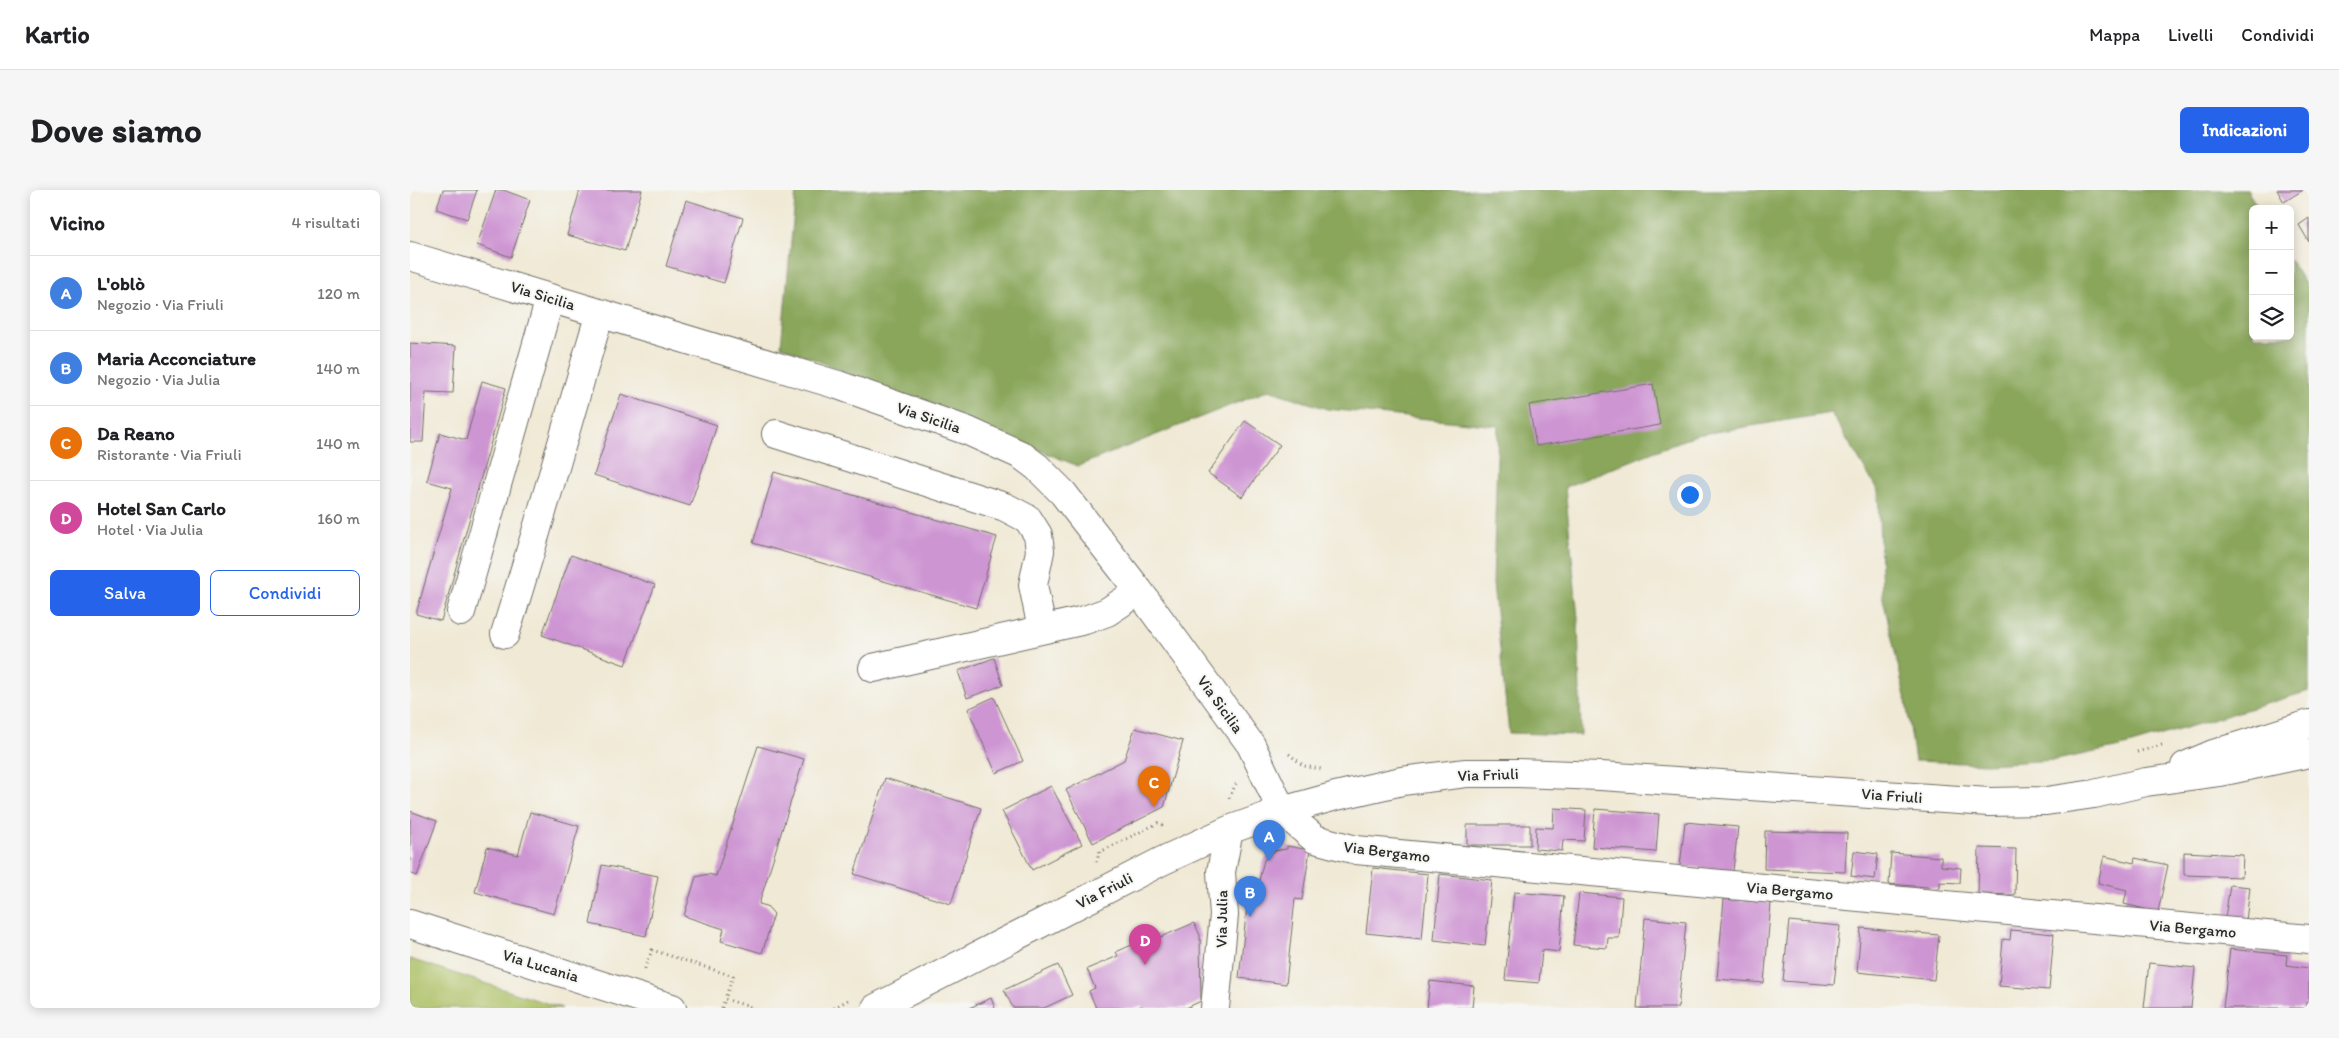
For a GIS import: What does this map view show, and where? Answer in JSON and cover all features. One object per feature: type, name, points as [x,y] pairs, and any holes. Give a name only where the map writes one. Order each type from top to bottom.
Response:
[{"type":"street","name":"Via Sicilia","points":[[410,256],[838,385],[951,424],[1005,446],[1021,455],[1050,479],[1139,592],[1250,745],[1282,811]]},
{"type":"street","points":[[461,612],[550,298]]},
{"type":"street","points":[[505,634],[600,313]]},
{"type":"street","points":[[776,434],[1021,514],[1034,526],[1040,543],[1033,586],[1042,630]]},
{"type":"street","points":[[873,668],[1100,615],[1139,592]]},
{"type":"street","name":"Via Friuli","points":[[2146,782],[2213,754],[2309,724]]},
{"type":"street","name":"Via Friuli","points":[[876,1008],[1018,933],[1162,861],[1230,830],[1282,811],[1356,791],[1402,782],[1466,773],[1601,776],[1989,802],[2046,801],[2094,794],[2146,782],[2220,772],[2309,752]]},
{"type":"street","name":"Via Bergamo","points":[[1282,811],[1316,839],[1356,850],[2309,939]]},
{"type":"street","name":"Via Julia","points":[[1215,1008],[1224,915],[1221,872],[1230,830]]},
{"type":"street","name":"Via Lucania","points":[[410,924],[672,1008]]},
{"type":"path","points":[[2128,754],[2166,743]]},
{"type":"path","points":[[722,1008],[725,999]]},
{"type":"green space","points":[[796,190],[2247,190],[2256,205],[2249,205],[2249,340],[2294,340],[2294,266],[2309,290],[2309,691],[2125,746],[2056,760],[1987,764],[1915,761],[1906,701],[1882,594],[1878,491],[1831,413],[1696,435],[1565,487],[1578,618],[1581,735],[1509,733],[1493,584],[1498,426],[1327,409],[1269,390],[1078,466],[781,346]]},
{"type":"green space","points":[[410,959],[555,1006],[562,1008],[410,1008]]},
{"type":"building","points":[[443,190],[477,190],[467,219],[436,209]]},
{"type":"building","points":[[496,190],[503,190],[530,200],[511,257],[477,245]]},
{"type":"building","points":[[580,190],[642,190],[625,251],[567,235]]},
{"type":"building","points":[[2277,190],[2303,190],[2284,202]]},
{"type":"building","points":[[686,200],[743,218],[724,283],[666,266]]},
{"type":"building","points":[[2309,218],[2309,242],[2299,225]]},
{"type":"building","points":[[410,343],[456,346],[453,393],[426,392],[423,442],[410,442]]},
{"type":"building","points":[[482,381],[506,388],[441,621],[416,614],[452,488],[427,481],[440,433],[466,440]]},
{"type":"building","points":[[1653,384],[1660,425],[1536,446],[1529,405]]},
{"type":"building","points":[[621,394],[717,425],[690,506],[594,475]]},
{"type":"building","points":[[1245,421],[1280,445],[1242,497],[1208,473]]},
{"type":"building","points":[[774,472],[997,537],[976,608],[753,543]]},
{"type":"building","points":[[571,555],[655,585],[625,665],[542,635]]},
{"type":"building","points":[[994,658],[1003,685],[967,698],[958,671]]},
{"type":"building","points":[[994,697],[1023,761],[996,773],[968,709]]},
{"type":"building","points":[[1135,728],[1183,741],[1164,807],[1093,843],[1066,790],[1124,760]]},
{"type":"building","points":[[758,746],[804,759],[759,904],[767,906],[774,914],[762,953],[721,941],[724,929],[684,916],[696,877],[708,874],[716,876]]},
{"type":"building","points":[[885,778],[981,808],[951,904],[854,874]]},
{"type":"building","points":[[1051,786],[1082,844],[1032,870],[1002,811]]},
{"type":"building","points":[[1554,808],[1586,810],[1584,841],[1563,840],[1562,851],[1535,849],[1536,827],[1553,828]]},
{"type":"building","points":[[1595,809],[1659,814],[1656,852],[1592,847]]},
{"type":"building","points":[[410,811],[437,821],[417,876],[410,873]]},
{"type":"building","points":[[530,812],[579,826],[554,914],[475,892],[487,847],[518,855]]},
{"type":"building","points":[[1685,822],[1738,827],[1733,871],[1680,866]]},
{"type":"building","points":[[1467,825],[1530,825],[1530,845],[1467,845]]},
{"type":"building","points":[[1765,831],[1847,833],[1845,872],[1764,869]]},
{"type":"building","points":[[1287,846],[1310,850],[1302,900],[1295,899],[1286,984],[1239,978],[1249,889],[1257,889],[1264,860],[1274,851],[1287,849]]},
{"type":"building","points":[[1979,848],[2016,849],[2015,895],[1978,894]]},
{"type":"building","points":[[1854,851],[1878,854],[1875,879],[1851,876]]},
{"type":"building","points":[[2184,852],[2243,855],[2242,877],[2184,875]]},
{"type":"building","points":[[1891,853],[1941,857],[1941,866],[1961,868],[1960,883],[1940,882],[1940,888],[1889,884]]},
{"type":"building","points":[[2104,856],[2134,863],[2135,858],[2168,865],[2158,912],[2124,904],[2127,890],[2098,883]]},
{"type":"building","points":[[602,865],[658,876],[646,936],[590,924]]},
{"type":"building","points":[[1373,868],[1428,874],[1422,939],[1366,933]]},
{"type":"building","points":[[1440,874],[1492,880],[1485,946],[1434,940]]},
{"type":"building","points":[[2230,885],[2250,887],[2246,921],[2225,918]]},
{"type":"building","points":[[1514,892],[1564,896],[1559,952],[1542,950],[1539,983],[1505,980]]},
{"type":"building","points":[[1579,893],[1622,897],[1619,938],[1608,938],[1607,948],[1573,945]]},
{"type":"building","points":[[1724,899],[1771,903],[1764,983],[1717,979]]},
{"type":"building","points":[[1645,918],[1686,922],[1678,1008],[1637,1008]]},
{"type":"building","points":[[1789,921],[1840,926],[1834,985],[1783,981]]},
{"type":"building","points":[[1194,923],[1200,935],[1201,1001],[1186,1008],[1143,1008],[1142,1006],[1136,1008],[1096,1008],[1089,991],[1095,988],[1087,969],[1118,956],[1116,952],[1159,933],[1161,937]]},
{"type":"building","points":[[1861,928],[1939,935],[1934,980],[1857,972]]},
{"type":"building","points":[[2011,930],[2054,934],[2049,990],[1999,986],[2003,939],[2010,940]]},
{"type":"building","points":[[2230,949],[2287,955],[2286,965],[2309,968],[2309,1002],[2307,1002],[2306,1008],[2223,1008]]},
{"type":"building","points":[[2149,963],[2195,968],[2191,1008],[2144,1008]]},
{"type":"building","points":[[1058,965],[1072,995],[1044,1008],[1013,1008],[1004,990]]},
{"type":"building","points":[[1430,981],[1474,986],[1472,1008],[1427,1008]]},
{"type":"building","points":[[991,998],[995,1008],[969,1008]]},
{"type":"place","name":"Da Reano","points":[[1154,807]]},
{"type":"place","name":"L'oblò","points":[[1269,861]]},
{"type":"place","name":"Maria Acconciature","points":[[1250,917]]},
{"type":"place","name":"Hotel San Carlo","points":[[1145,965]]}]
